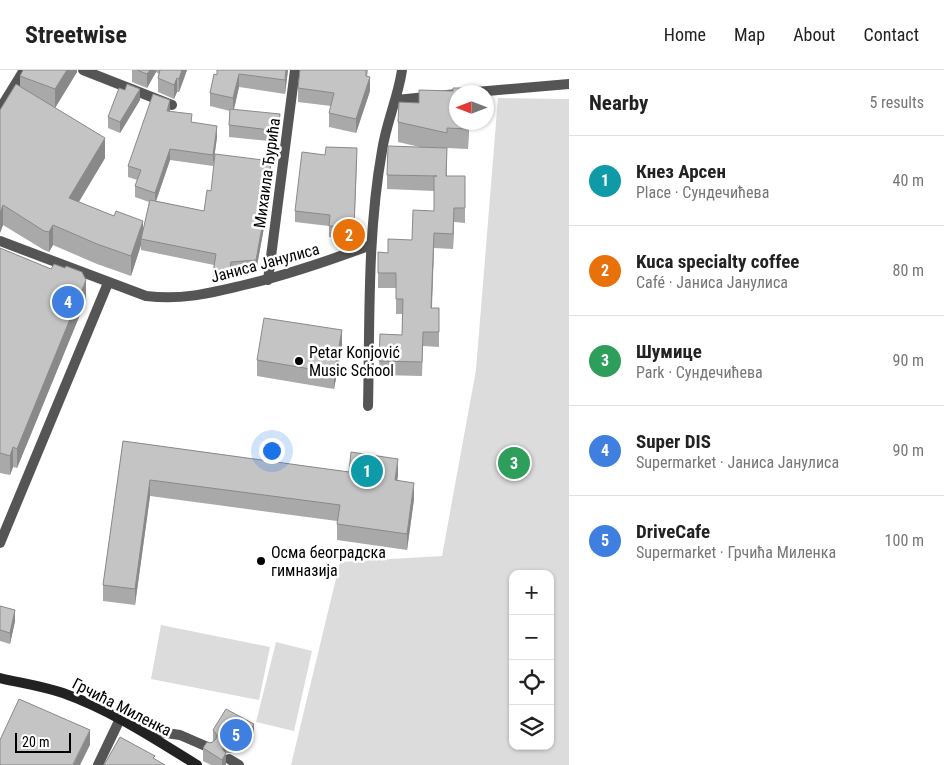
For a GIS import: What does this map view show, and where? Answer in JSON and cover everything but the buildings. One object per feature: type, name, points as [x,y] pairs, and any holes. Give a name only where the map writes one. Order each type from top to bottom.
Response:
[{"type":"street","points":[[0,109],[24,70]]},
{"type":"street","points":[[83,70],[172,105]]},
{"type":"street","name":"Михаила Ђурића","points":[[268,280],[296,70]]},
{"type":"street","points":[[368,406],[371,245],[382,152],[402,70]]},
{"type":"street","points":[[494,90],[569,84]]},
{"type":"street","points":[[396,100],[449,95]]},
{"type":"street","name":"Јаниса Јанулиса","points":[[0,241],[146,296],[174,298],[195,297],[268,280],[317,265],[371,245]]},
{"type":"street","points":[[0,543],[108,283]]},
{"type":"street","name":"Грчића Миленка","points":[[0,678],[62,693],[139,729],[198,765]]},
{"type":"street","points":[[98,765],[120,719]]},
{"type":"street","points":[[139,729],[180,735],[210,748]]},
{"type":"street","points":[[229,759],[239,765]]},
{"type":"shaded area","points":[[498,98],[569,99],[569,765],[291,765],[340,562],[442,556],[476,370]]},
{"type":"shaded area","points":[[161,625],[270,647],[259,700],[151,679]]},
{"type":"shaded area","points":[[276,642],[312,651],[294,731],[256,722]]},
{"type":"place","name":"Kuca specialty coffee","points":[[349,235]]},
{"type":"place","name":"Super DIS","points":[[68,302]]},
{"type":"place","name":"Petar Konjović Music School","points":[[299,361]]},
{"type":"place","name":"Шумице","points":[[514,463]]},
{"type":"place","name":"Кнез Арсен","points":[[367,471]]},
{"type":"place","name":"Осма београдска гимназија","points":[[261,561]]},
{"type":"place","name":"DriveCafe","points":[[236,735]]}]
